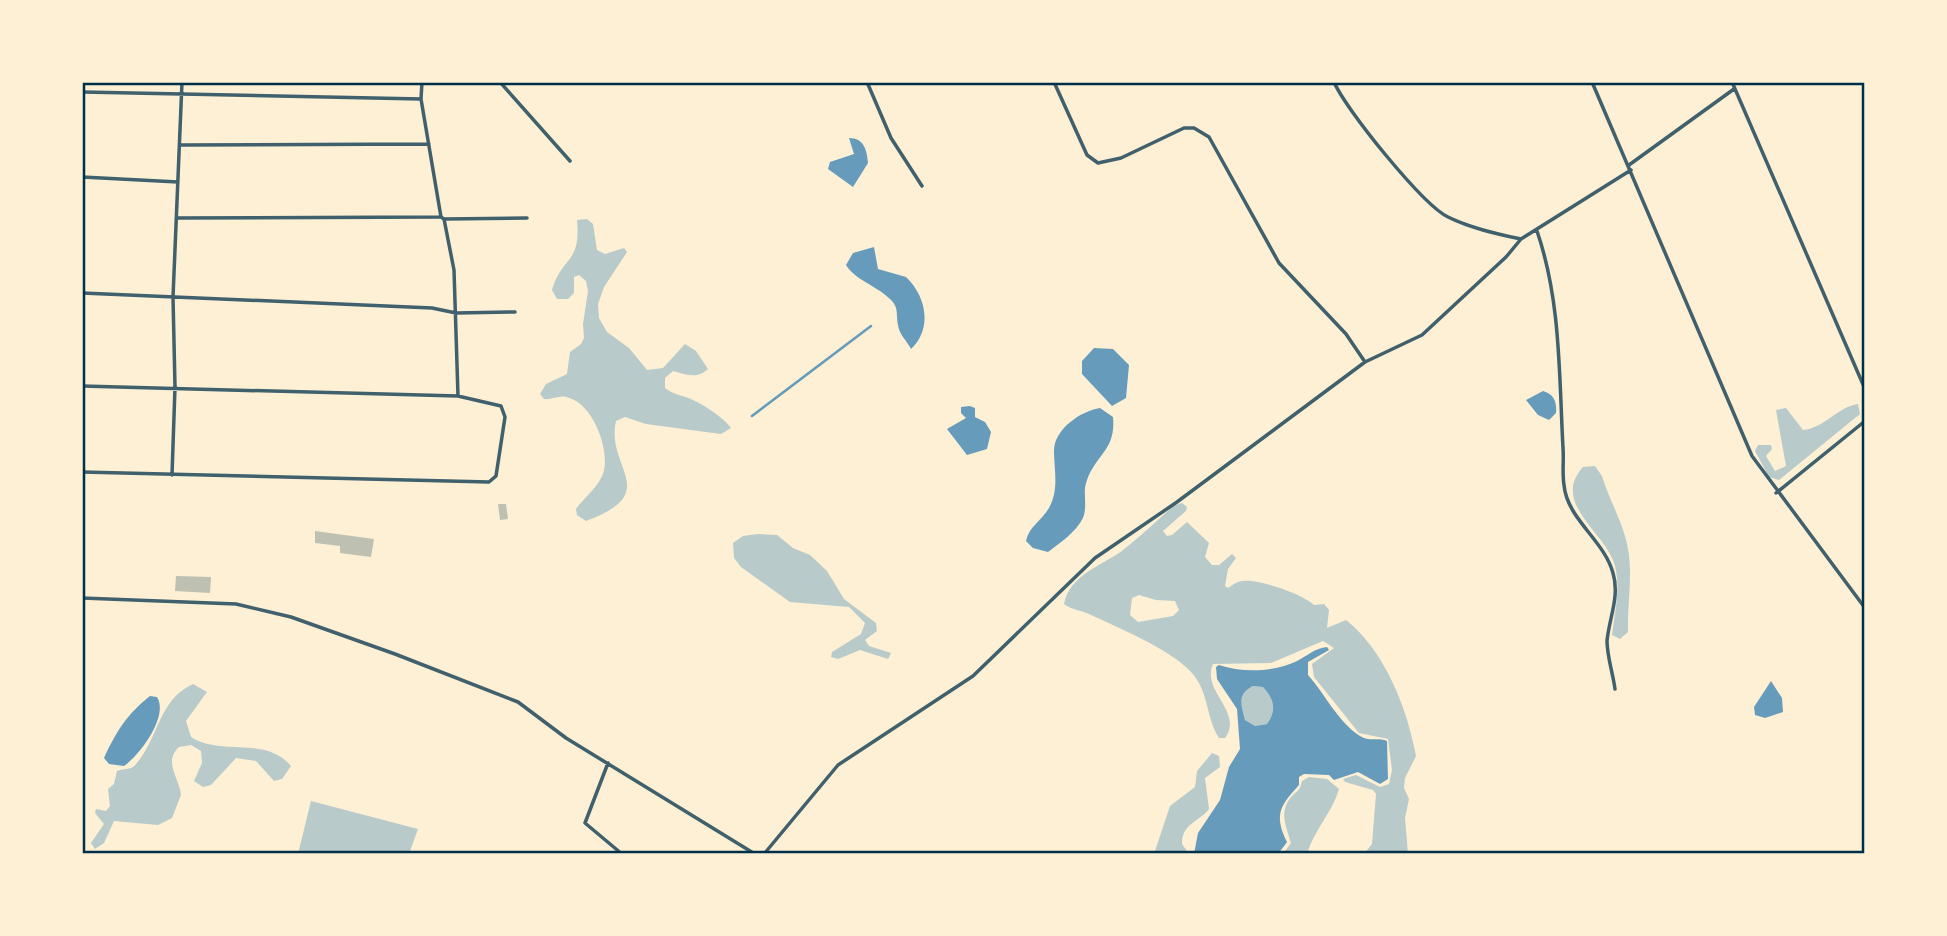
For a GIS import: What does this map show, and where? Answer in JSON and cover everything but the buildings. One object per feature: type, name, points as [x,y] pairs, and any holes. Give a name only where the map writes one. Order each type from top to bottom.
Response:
[{"type":"street","points":[[172,476],[175,387],[173,297],[182,82]]},
{"type":"street","points":[[422,82],[421,99],[454,270],[457,397]]},
{"type":"street","points":[[500,82],[570,161]]},
{"type":"street","points":[[867,82],[891,138],[922,186]]},
{"type":"street","points":[[1054,82],[1087,155],[1098,163],[1121,158],[1184,128],[1202,131],[1216,145],[1279,263],[1346,334],[1365,362]]},
{"type":"street","points":[[1334,82],[1363,127],[1430,203],[1447,217],[1521,239]]},
{"type":"street","points":[[1592,82],[1752,456],[1776,493],[1865,608]]},
{"type":"street","points":[[1732,82],[1865,389]]},
{"type":"street","points":[[764,854],[838,765],[868,742],[898,727],[962,684],[998,655],[1095,558],[1177,502],[1365,362],[1422,335],[1506,257],[1521,239],[1537,231],[1630,167],[1735,88]]},
{"type":"street","points":[[82,92],[421,99]]},
{"type":"street","points":[[181,145],[429,144]]},
{"type":"street","points":[[82,177],[179,182]]},
{"type":"street","points":[[176,218],[527,218]]},
{"type":"street","points":[[1537,231],[1554,300],[1560,351],[1557,371],[1564,487],[1583,525],[1604,551],[1616,589],[1607,642],[1615,689]]},
{"type":"street","points":[[82,293],[432,308],[456,313],[515,312]]},
{"type":"street","points":[[82,386],[457,397],[493,402],[504,411],[496,476],[489,482],[82,472]]},
{"type":"street","points":[[1776,493],[1865,421]]},
{"type":"street","points":[[82,598],[236,604],[291,617],[518,702],[566,738],[754,854]]},
{"type":"street","points":[[608,763],[584,823],[622,854]]},
{"type":"shaded area","points":[[587,219],[593,224],[597,250],[605,254],[624,248],[627,252],[604,287],[598,304],[599,318],[607,332],[629,348],[647,370],[663,368],[685,344],[696,351],[708,369],[696,375],[673,371],[665,378],[665,388],[705,406],[731,428],[721,434],[646,424],[625,417],[616,421],[615,438],[627,489],[622,500],[586,521],[577,515],[576,509],[598,483],[605,464],[598,429],[592,417],[576,401],[564,397],[544,399],[540,394],[546,384],[567,374],[570,352],[581,344],[584,338],[583,324],[588,291],[586,281],[579,275],[574,277],[574,293],[568,299],[557,299],[552,290],[561,270],[574,252],[578,234],[577,220]]},
{"type":"shaded area","points":[[1858,404],[1860,414],[1779,480],[1769,477],[1755,451],[1758,445],[1771,445],[1772,449],[1766,456],[1775,471],[1786,466],[1776,410],[1786,408],[1803,430],[1818,426],[1844,409]]},
{"type":"shaded area","points":[[1595,466],[1602,476],[1628,549],[1628,632],[1620,639],[1612,635],[1616,607],[1616,569],[1607,548],[1575,503],[1573,492],[1575,479],[1583,467]]},
{"type":"shaded area","points":[[1182,503],[1187,507],[1186,511],[1163,531],[1167,536],[1187,522],[1209,543],[1205,557],[1212,565],[1219,565],[1232,554],[1236,558],[1228,569],[1225,586],[1228,588],[1241,581],[1259,582],[1291,592],[1314,605],[1324,604],[1329,610],[1327,628],[1346,620],[1360,633],[1383,664],[1407,719],[1416,756],[1405,778],[1404,788],[1409,799],[1405,818],[1408,854],[1364,854],[1372,844],[1376,794],[1373,790],[1345,782],[1343,779],[1356,775],[1380,787],[1389,784],[1392,770],[1388,739],[1359,733],[1314,677],[1312,664],[1334,648],[1323,641],[1271,663],[1213,664],[1212,683],[1229,719],[1225,738],[1219,738],[1202,688],[1183,664],[1144,640],[1064,604],[1067,594],[1080,578],[1123,550],[1173,506]],"holes":[[[1139,595],[1156,600],[1175,601],[1179,610],[1173,616],[1138,622],[1130,615],[1132,598]]]},
{"type":"shaded area","points":[[777,535],[793,548],[810,555],[827,571],[844,599],[876,623],[877,631],[865,640],[869,646],[891,653],[888,659],[860,650],[838,659],[831,657],[832,652],[861,634],[865,623],[849,607],[790,602],[741,567],[734,558],[733,543],[743,536]]},
{"type":"shaded area","points":[[193,684],[207,692],[186,721],[191,737],[216,746],[269,751],[291,766],[282,779],[274,781],[256,761],[236,758],[211,785],[203,787],[194,781],[202,763],[201,751],[191,745],[179,747],[174,753],[172,764],[181,795],[172,818],[158,825],[114,821],[104,843],[95,849],[91,843],[104,824],[95,813],[96,809],[106,811],[110,806],[108,789],[114,784],[117,771],[132,768],[136,764],[150,743],[166,709],[181,691]]},
{"type":"shaded area","points":[[1253,686],[1263,687],[1272,700],[1272,714],[1267,724],[1255,726],[1245,720],[1242,696]]},
{"type":"shaded area","points":[[1212,753],[1219,756],[1220,767],[1205,778],[1209,809],[1188,827],[1183,837],[1182,844],[1189,854],[1154,854],[1170,806],[1195,787],[1197,771]]},
{"type":"shaded area","points":[[1309,777],[1327,779],[1339,789],[1307,854],[1283,854],[1291,843],[1284,818],[1286,806],[1302,781]]},
{"type":"shaded area","points":[[311,801],[418,829],[409,854],[298,854]]},
{"type":"water","points":[[849,138],[861,142],[868,163],[853,187],[828,169],[830,162],[854,154]]},
{"type":"water","points":[[874,247],[878,269],[906,277],[922,303],[922,332],[911,349],[900,331],[893,302],[855,275],[846,265],[853,253]]},
{"type":"water","points":[[1094,348],[1113,349],[1129,365],[1126,398],[1112,406],[1082,374],[1082,361]]},
{"type":"water","points":[[1543,391],[1552,396],[1556,405],[1556,413],[1549,420],[1538,415],[1526,400]]},
{"type":"water","points":[[961,407],[975,408],[975,417],[985,422],[991,432],[987,449],[967,455],[947,429],[966,418],[961,413]]},
{"type":"water","points":[[1100,408],[1113,417],[1112,437],[1087,480],[1083,518],[1072,533],[1048,552],[1033,548],[1026,541],[1028,536],[1053,499],[1055,443],[1070,422]]},
{"type":"water","points":[[1327,647],[1329,650],[1308,662],[1308,675],[1338,716],[1352,730],[1363,738],[1387,741],[1388,779],[1380,784],[1358,772],[1334,780],[1329,775],[1304,774],[1299,777],[1299,785],[1281,810],[1280,824],[1287,842],[1278,854],[1194,854],[1198,833],[1220,800],[1229,767],[1240,749],[1237,709],[1217,679],[1216,667],[1219,665],[1238,669],[1269,669],[1288,665]],"holes":[[[1253,686],[1263,687],[1272,700],[1272,714],[1267,724],[1255,726],[1245,720],[1242,696]]]},
{"type":"water","points":[[1771,681],[1782,698],[1783,712],[1765,718],[1755,715],[1754,707]]},
{"type":"water","points":[[150,696],[157,697],[160,705],[156,724],[145,744],[124,766],[109,764],[104,758],[118,732]]},
{"type":"waterway","points":[[752,416],[871,326]]}]
